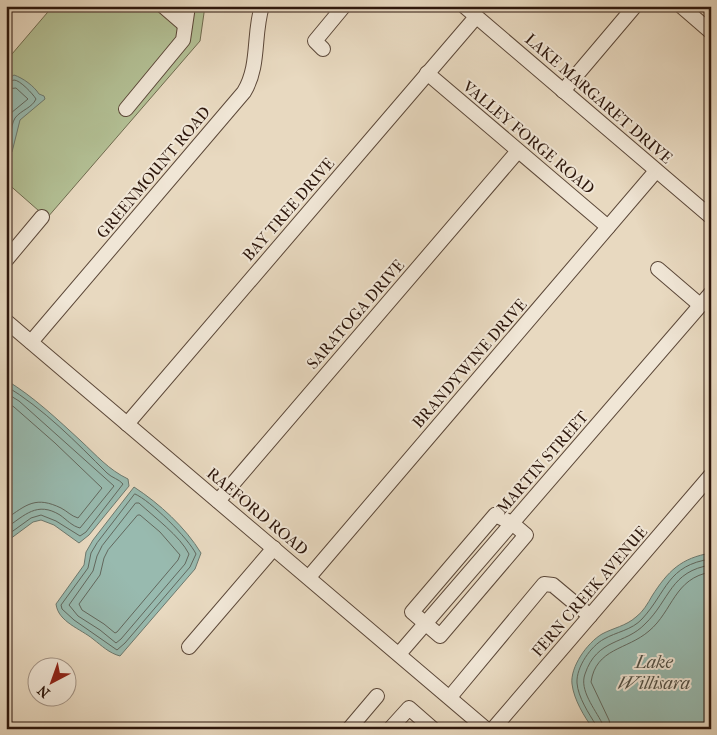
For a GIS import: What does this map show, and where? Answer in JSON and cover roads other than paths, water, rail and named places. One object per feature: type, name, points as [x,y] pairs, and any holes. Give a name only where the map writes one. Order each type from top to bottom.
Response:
[{"type":"street","points":[[163,6],[185,25]]},
{"type":"street","points":[[126,109],[183,40],[188,6]]},
{"type":"street","name":"GREENMOUNT ROAD","points":[[31,342],[244,92],[250,83],[253,72],[259,16],[262,6]]},
{"type":"street","points":[[323,49],[315,41],[344,6]]},
{"type":"street","name":"LAKE MARGARET DRIVE","points":[[464,6],[711,217]]},
{"type":"street","points":[[563,90],[635,6]]},
{"type":"street","points":[[681,6],[711,32]]},
{"type":"street","name":"BAY TREE DRIVE","points":[[127,424],[476,17]]},
{"type":"street","name":"VALLEY FORGE ROAD","points":[[427,73],[608,227]]},
{"type":"street","name":"SARATOGA DRIVE","points":[[218,500],[518,151]]},
{"type":"street","name":"BRANDYWINE DRIVE","points":[[309,577],[656,171]]},
{"type":"street","points":[[6,260],[42,217]]},
{"type":"street","points":[[658,269],[700,305]]},
{"type":"street","name":"MARTIN STREET","points":[[399,654],[711,293]]},
{"type":"street","name":"RAEFORD ROAD","points":[[6,321],[486,729]]},
{"type":"street","name":"FERN CREEK AVENUE","points":[[493,729],[711,476]]},
{"type":"street","points":[[425,624],[440,636],[526,535],[512,523]]},
{"type":"street","points":[[189,647],[274,548]]},
{"type":"street","points":[[450,698],[544,584],[553,585],[590,616]]},
{"type":"street","points":[[349,729],[377,696]]},
{"type":"street","points":[[390,729],[408,708],[433,729]]},
{"type":"water","points":[[14,75],[28,83],[45,99],[20,120],[12,152],[6,156],[6,80]]},
{"type":"water","points":[[6,380],[45,409],[109,467],[128,479],[129,486],[89,535],[79,543],[54,525],[41,520],[33,522],[6,542]]},
{"type":"water","points":[[134,487],[171,517],[195,543],[201,553],[195,569],[120,656],[109,651],[65,620],[61,616],[56,604],[84,565],[86,552],[93,540]]},
{"type":"water","name":"Lake Willisara","points":[[711,553],[711,729],[593,729],[577,702],[572,684],[574,670],[585,649],[602,634],[628,623],[639,615],[664,579],[676,567],[691,558]]}]
